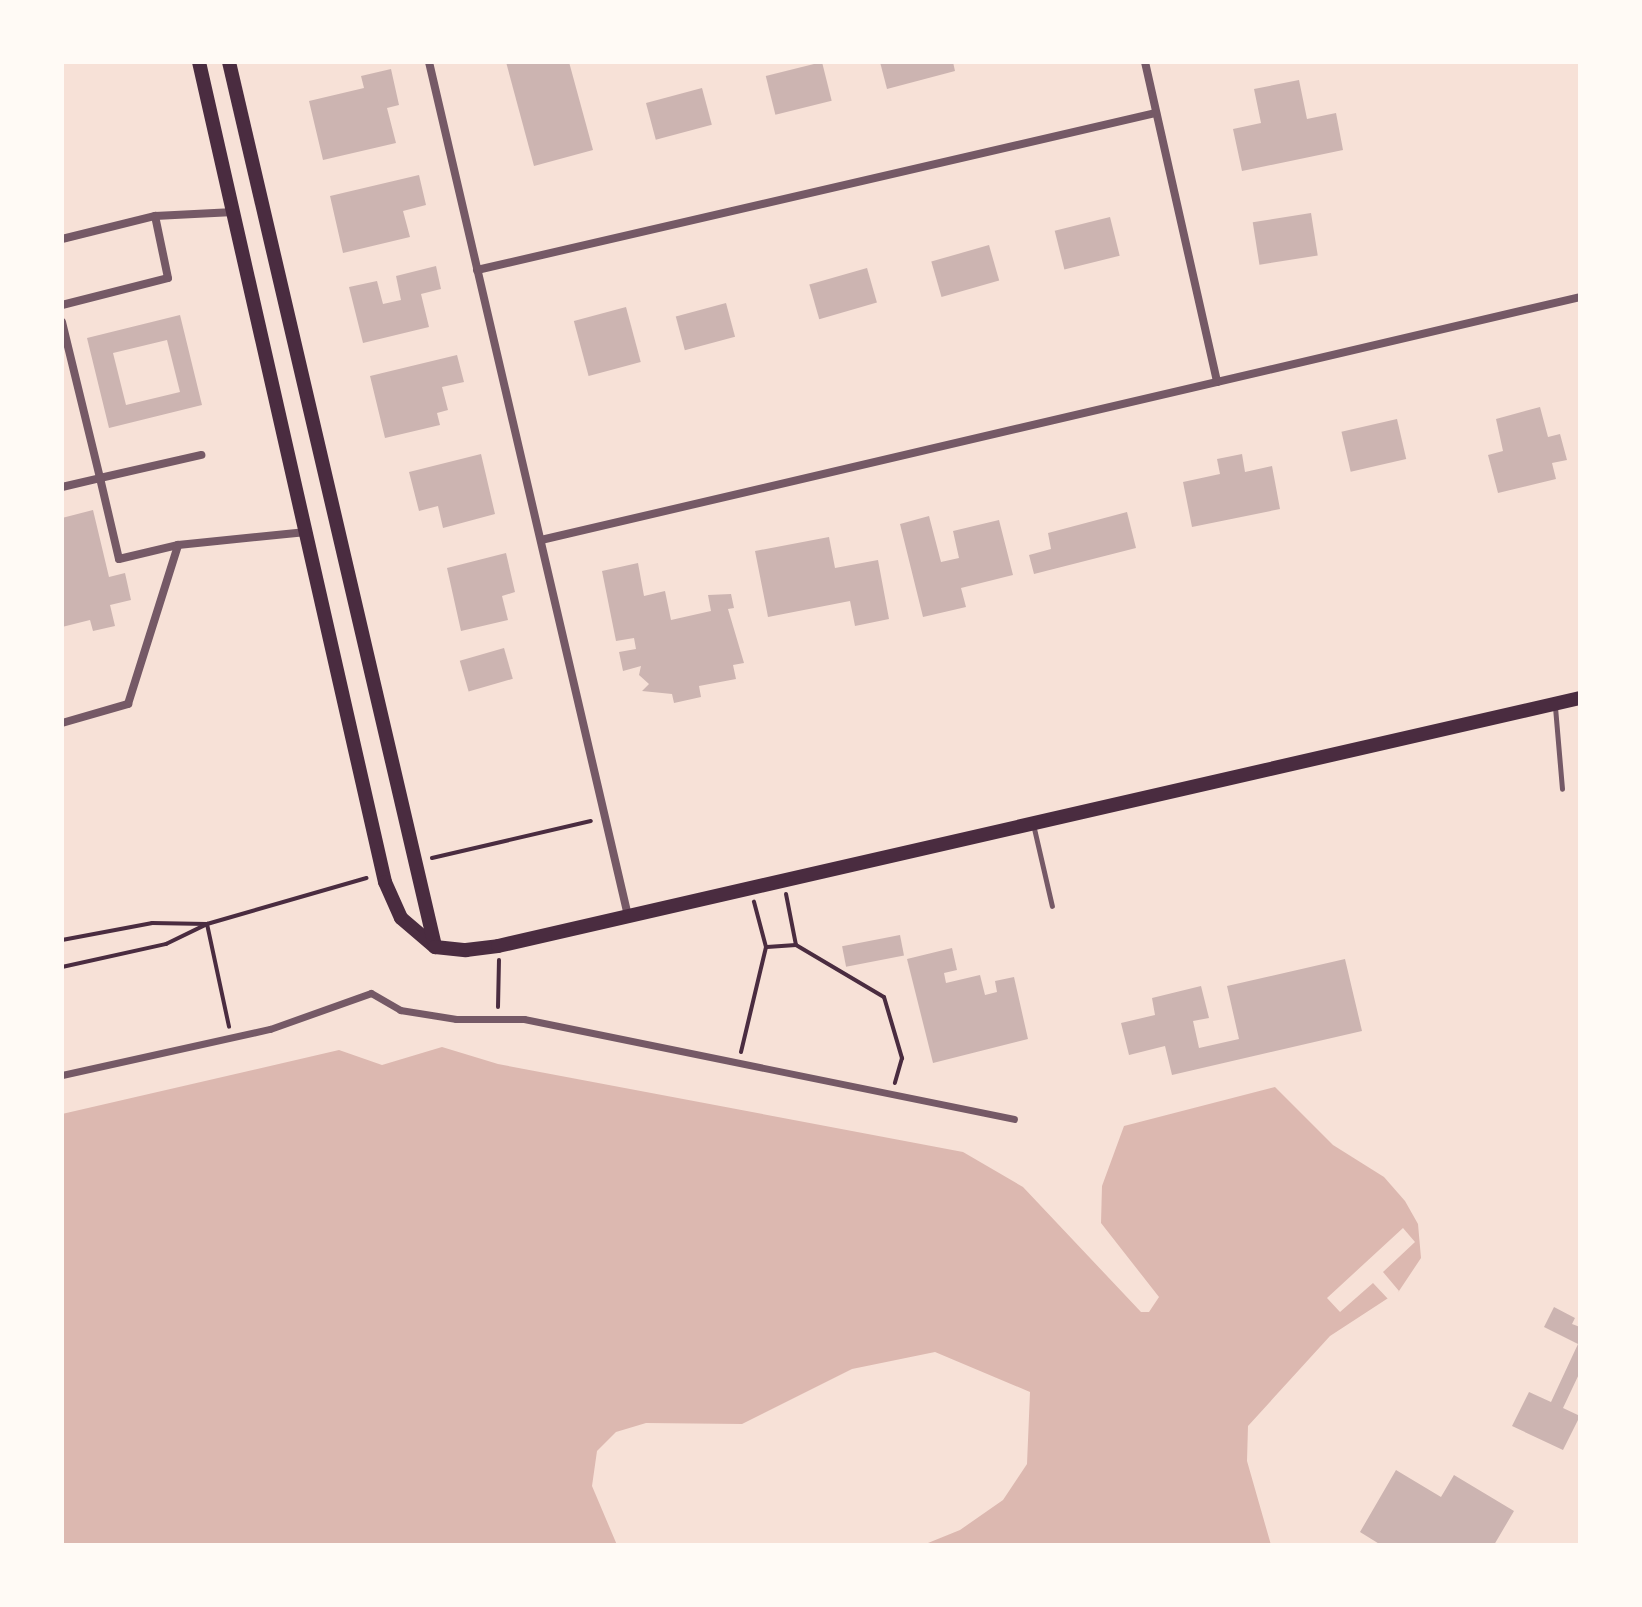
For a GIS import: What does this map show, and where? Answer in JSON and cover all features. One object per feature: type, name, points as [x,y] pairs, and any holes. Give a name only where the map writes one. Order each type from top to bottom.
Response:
[{"type":"main road","points":[[199,62],[383,872],[401,918],[435,947],[498,946],[1580,698]]},
{"type":"main road","points":[[229,62],[435,947]]},
{"type":"street","points":[[429,62],[628,916]]},
{"type":"street","points":[[1145,62],[1217,382]]},
{"type":"street","points":[[477,270],[1156,113]]},
{"type":"street","points":[[62,239],[155,216],[234,212]]},
{"type":"street","points":[[62,305],[168,278],[155,216]]},
{"type":"street","points":[[541,540],[1580,297]]},
{"type":"street","points":[[62,322],[119,559],[178,545],[306,532]]},
{"type":"street","points":[[62,487],[201,455]]},
{"type":"street","points":[[62,723],[128,704],[178,545]]},
{"type":"street","points":[[62,1075],[231,1037],[371,993],[400,1010],[524,1019],[1014,1119]]},
{"type":"lane","points":[[1554,704],[1562,789]]},
{"type":"lane","points":[[1033,823],[1052,906]]},
{"type":"path","points":[[416,862],[605,818]]},
{"type":"path","points":[[62,967],[166,944],[207,924],[383,872]]},
{"type":"path","points":[[784,880],[796,945]]},
{"type":"path","points":[[738,1064],[766,947],[750,888]]},
{"type":"path","points":[[62,940],[152,923],[207,924]]},
{"type":"path","points":[[207,924],[231,1037]]},
{"type":"path","points":[[766,947],[796,945],[884,997],[902,1058],[891,1096]]},
{"type":"path","points":[[498,946],[498,1018]]},
{"type":"shaded area","points":[[442,1047],[498,1064],[963,1152],[1023,1187],[1141,1312],[1149,1312],[1159,1297],[1101,1223],[1102,1186],[1124,1126],[1275,1087],[1333,1145],[1384,1177],[1405,1201],[1418,1224],[1421,1258],[1399,1291],[1330,1336],[1248,1426],[1247,1461],[1271,1545],[923,1545],[960,1530],[1003,1500],[1027,1464],[1030,1392],[935,1352],[852,1369],[742,1424],[646,1423],[616,1432],[597,1451],[592,1486],[617,1545],[62,1545],[62,1114],[339,1050],[382,1065]]},
{"type":"pier","points":[[1403,1228],[1415,1242],[1383,1272],[1399,1291],[1389,1300],[1373,1283],[1340,1312],[1327,1298]]},
{"type":"building","points":[[506,62],[569,62],[593,150],[534,166]]},
{"type":"building","points":[[822,62],[832,101],[775,115],[766,76]]},
{"type":"building","points":[[880,62],[953,62],[955,71],[887,89]]},
{"type":"building","points":[[391,69],[399,105],[387,108],[396,143],[323,160],[309,101],[364,88],[361,76]]},
{"type":"building","points":[[1299,80],[1307,119],[1336,113],[1343,150],[1242,171],[1233,129],[1261,123],[1254,89]]},
{"type":"building","points":[[702,88],[712,125],[656,140],[646,103]]},
{"type":"building","points":[[419,175],[426,205],[403,211],[410,237],[343,253],[330,196]]},
{"type":"building","points":[[1311,213],[1318,255],[1259,265],[1253,222]]},
{"type":"building","points":[[1110,217],[1120,256],[1064,270],[1055,231]]},
{"type":"building","points":[[989,245],[999,281],[942,297],[931,262]]},
{"type":"building","points":[[436,266],[441,289],[421,294],[429,327],[363,343],[349,287],[377,281],[383,304],[401,300],[396,276]]},
{"type":"building","points":[[867,268],[877,303],[819,319],[809,285]]},
{"type":"building","points":[[726,303],[735,337],[685,350],[676,316]]},
{"type":"building","points":[[626,307],[641,362],[589,376],[574,321]]},
{"type":"building","points":[[180,315],[202,405],[109,428],[87,338]],"holes":[[[167,340],[180,392],[126,405],[113,353]]]},
{"type":"building","points":[[457,355],[464,382],[442,387],[448,410],[437,413],[440,425],[385,438],[370,376]]},
{"type":"building","points":[[1540,407],[1548,437],[1560,434],[1567,460],[1552,463],[1556,479],[1498,493],[1488,455],[1503,451],[1496,419]]},
{"type":"building","points":[[1397,419],[1406,459],[1351,472],[1341,432]]},
{"type":"building","points":[[481,454],[495,514],[443,528],[438,506],[419,511],[409,472]]},
{"type":"building","points":[[1242,454],[1245,472],[1272,466],[1280,509],[1192,527],[1183,482],[1220,474],[1217,459]]},
{"type":"building","points":[[93,510],[109,577],[125,573],[131,600],[110,605],[115,626],[93,631],[90,620],[62,627],[62,518]]},
{"type":"building","points":[[1127,512],[1136,548],[1034,574],[1029,555],[1051,549],[1048,533]]},
{"type":"building","points":[[929,516],[941,562],[959,558],[953,531],[999,520],[1013,575],[961,588],[966,607],[923,617],[900,524]]},
{"type":"building","points":[[829,537],[835,568],[878,560],[889,619],[855,626],[850,601],[768,617],[755,551]]},
{"type":"building","points":[[506,553],[515,592],[502,596],[508,620],[461,631],[447,568]]},
{"type":"building","points":[[638,563],[644,596],[665,591],[671,620],[711,611],[708,595],[731,594],[734,608],[728,609],[744,663],[733,665],[736,679],[699,686],[701,697],[674,703],[672,694],[642,691],[649,684],[639,675],[641,666],[623,671],[619,652],[636,649],[634,638],[616,641],[602,571]]},
{"type":"building","points":[[504,648],[513,679],[469,691],[460,661]]},
{"type":"building","points":[[900,935],[904,956],[846,967],[842,946]]},
{"type":"building","points":[[952,948],[957,970],[944,973],[946,983],[980,975],[985,995],[997,992],[995,981],[1014,977],[1028,1039],[933,1063],[907,959]]},
{"type":"building","points":[[1345,959],[1362,1031],[1172,1075],[1165,1046],[1129,1055],[1121,1023],[1155,1015],[1152,998],[1201,986],[1209,1018],[1193,1021],[1199,1048],[1239,1039],[1227,986]]},
{"type":"building","points":[[1554,1307],[1575,1318],[1572,1324],[1580,1327],[1580,1372],[1563,1408],[1580,1416],[1563,1450],[1512,1426],[1529,1392],[1551,1402],[1578,1344],[1544,1327]]},
{"type":"building","points":[[1396,1470],[1441,1497],[1454,1475],[1514,1511],[1494,1545],[1381,1545],[1360,1532]]}]
